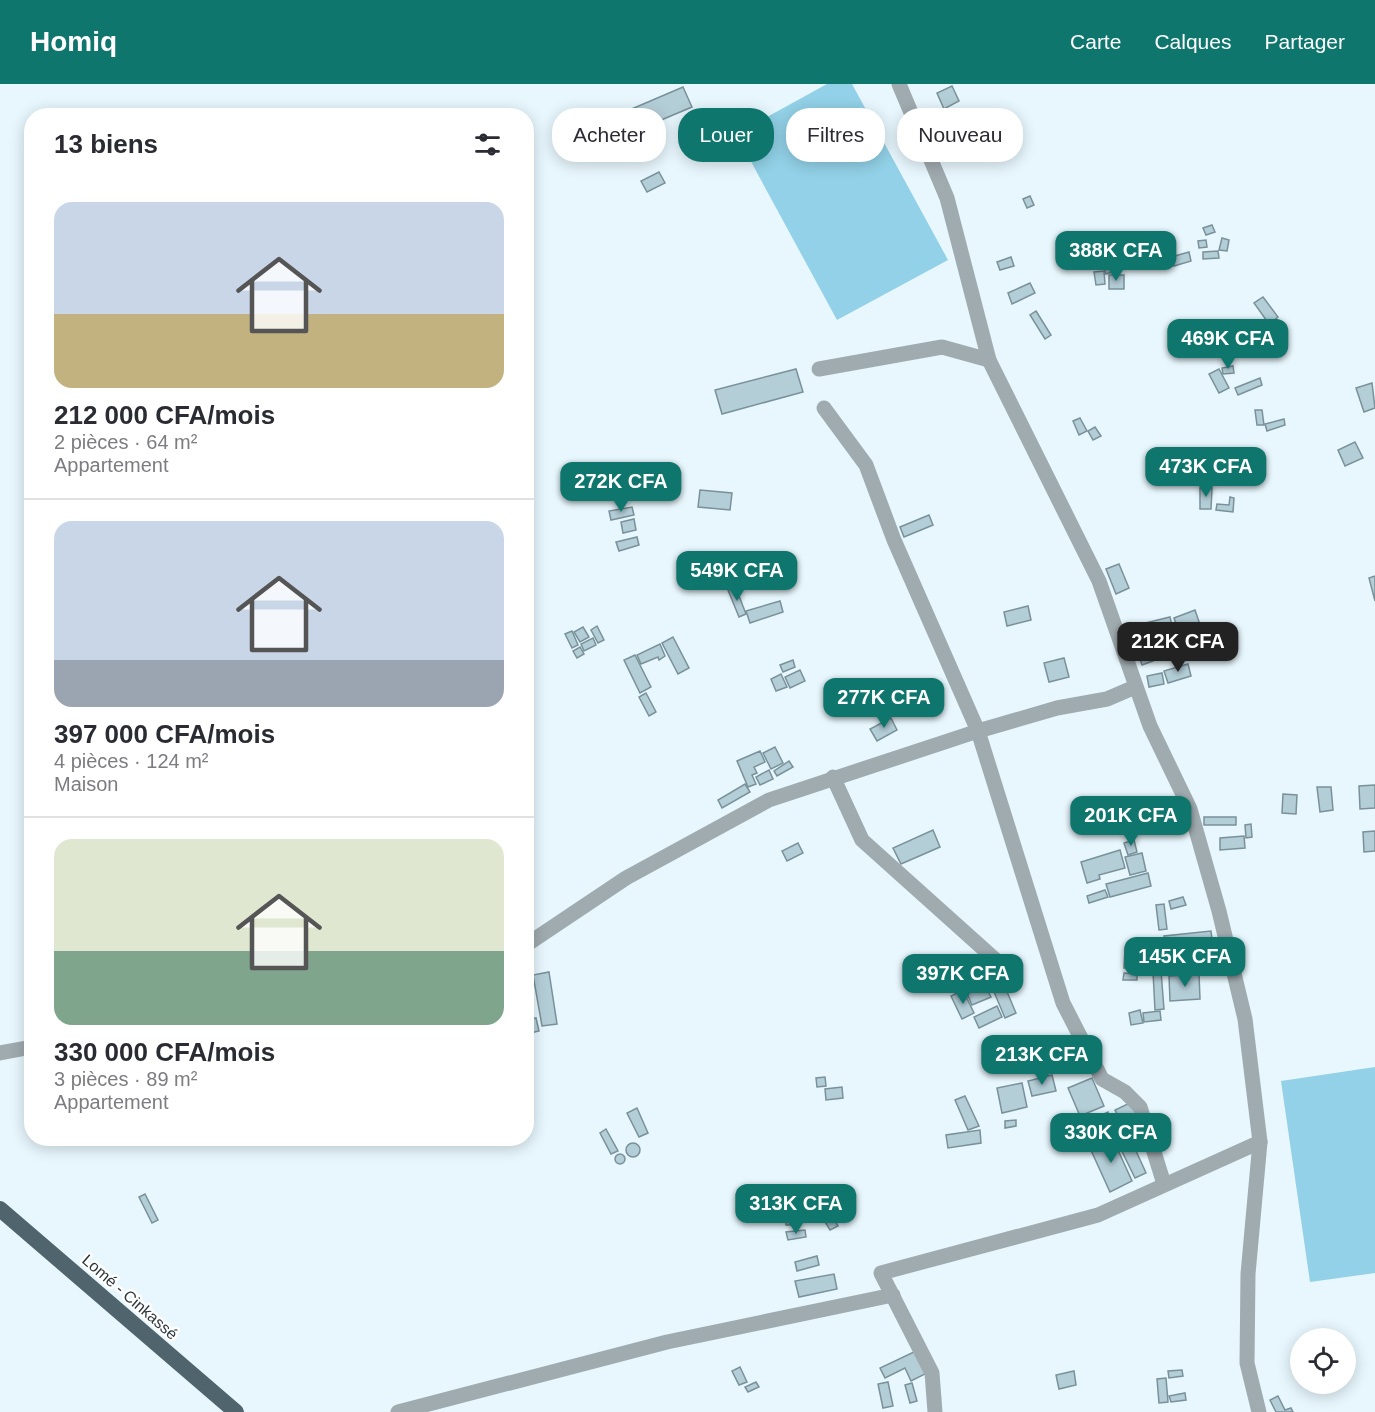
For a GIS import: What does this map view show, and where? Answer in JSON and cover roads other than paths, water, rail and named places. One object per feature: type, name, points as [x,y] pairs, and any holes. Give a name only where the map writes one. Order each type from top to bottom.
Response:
[{"type":"highway","name":"Lomé - Cinkassé","points":[[0,1209],[236,1412]]},
{"type":"street","points":[[899,84],[947,198],[989,360],[1001,389],[1099,581],[1150,726],[1190,809],[1219,911],[1245,1019],[1260,1142],[1248,1274],[1247,1363],[1259,1412]]},
{"type":"street","points":[[819,369],[942,346],[989,360]]},
{"type":"street","points":[[824,408],[866,465],[894,540],[978,731],[1063,1003],[1102,1078],[1125,1092],[1140,1107],[1164,1184]]},
{"type":"street","points":[[534,940],[626,878],[769,800],[978,731],[1057,708],[1107,699],[1135,687]]},
{"type":"street","points":[[833,777],[862,840],[999,962],[1009,965]]},
{"type":"street","points":[[0,1053],[24,1048]]},
{"type":"street","points":[[935,1412],[932,1372],[881,1273],[1098,1215],[1260,1142]]},
{"type":"street","points":[[398,1412],[668,1342],[892,1295]]}]
